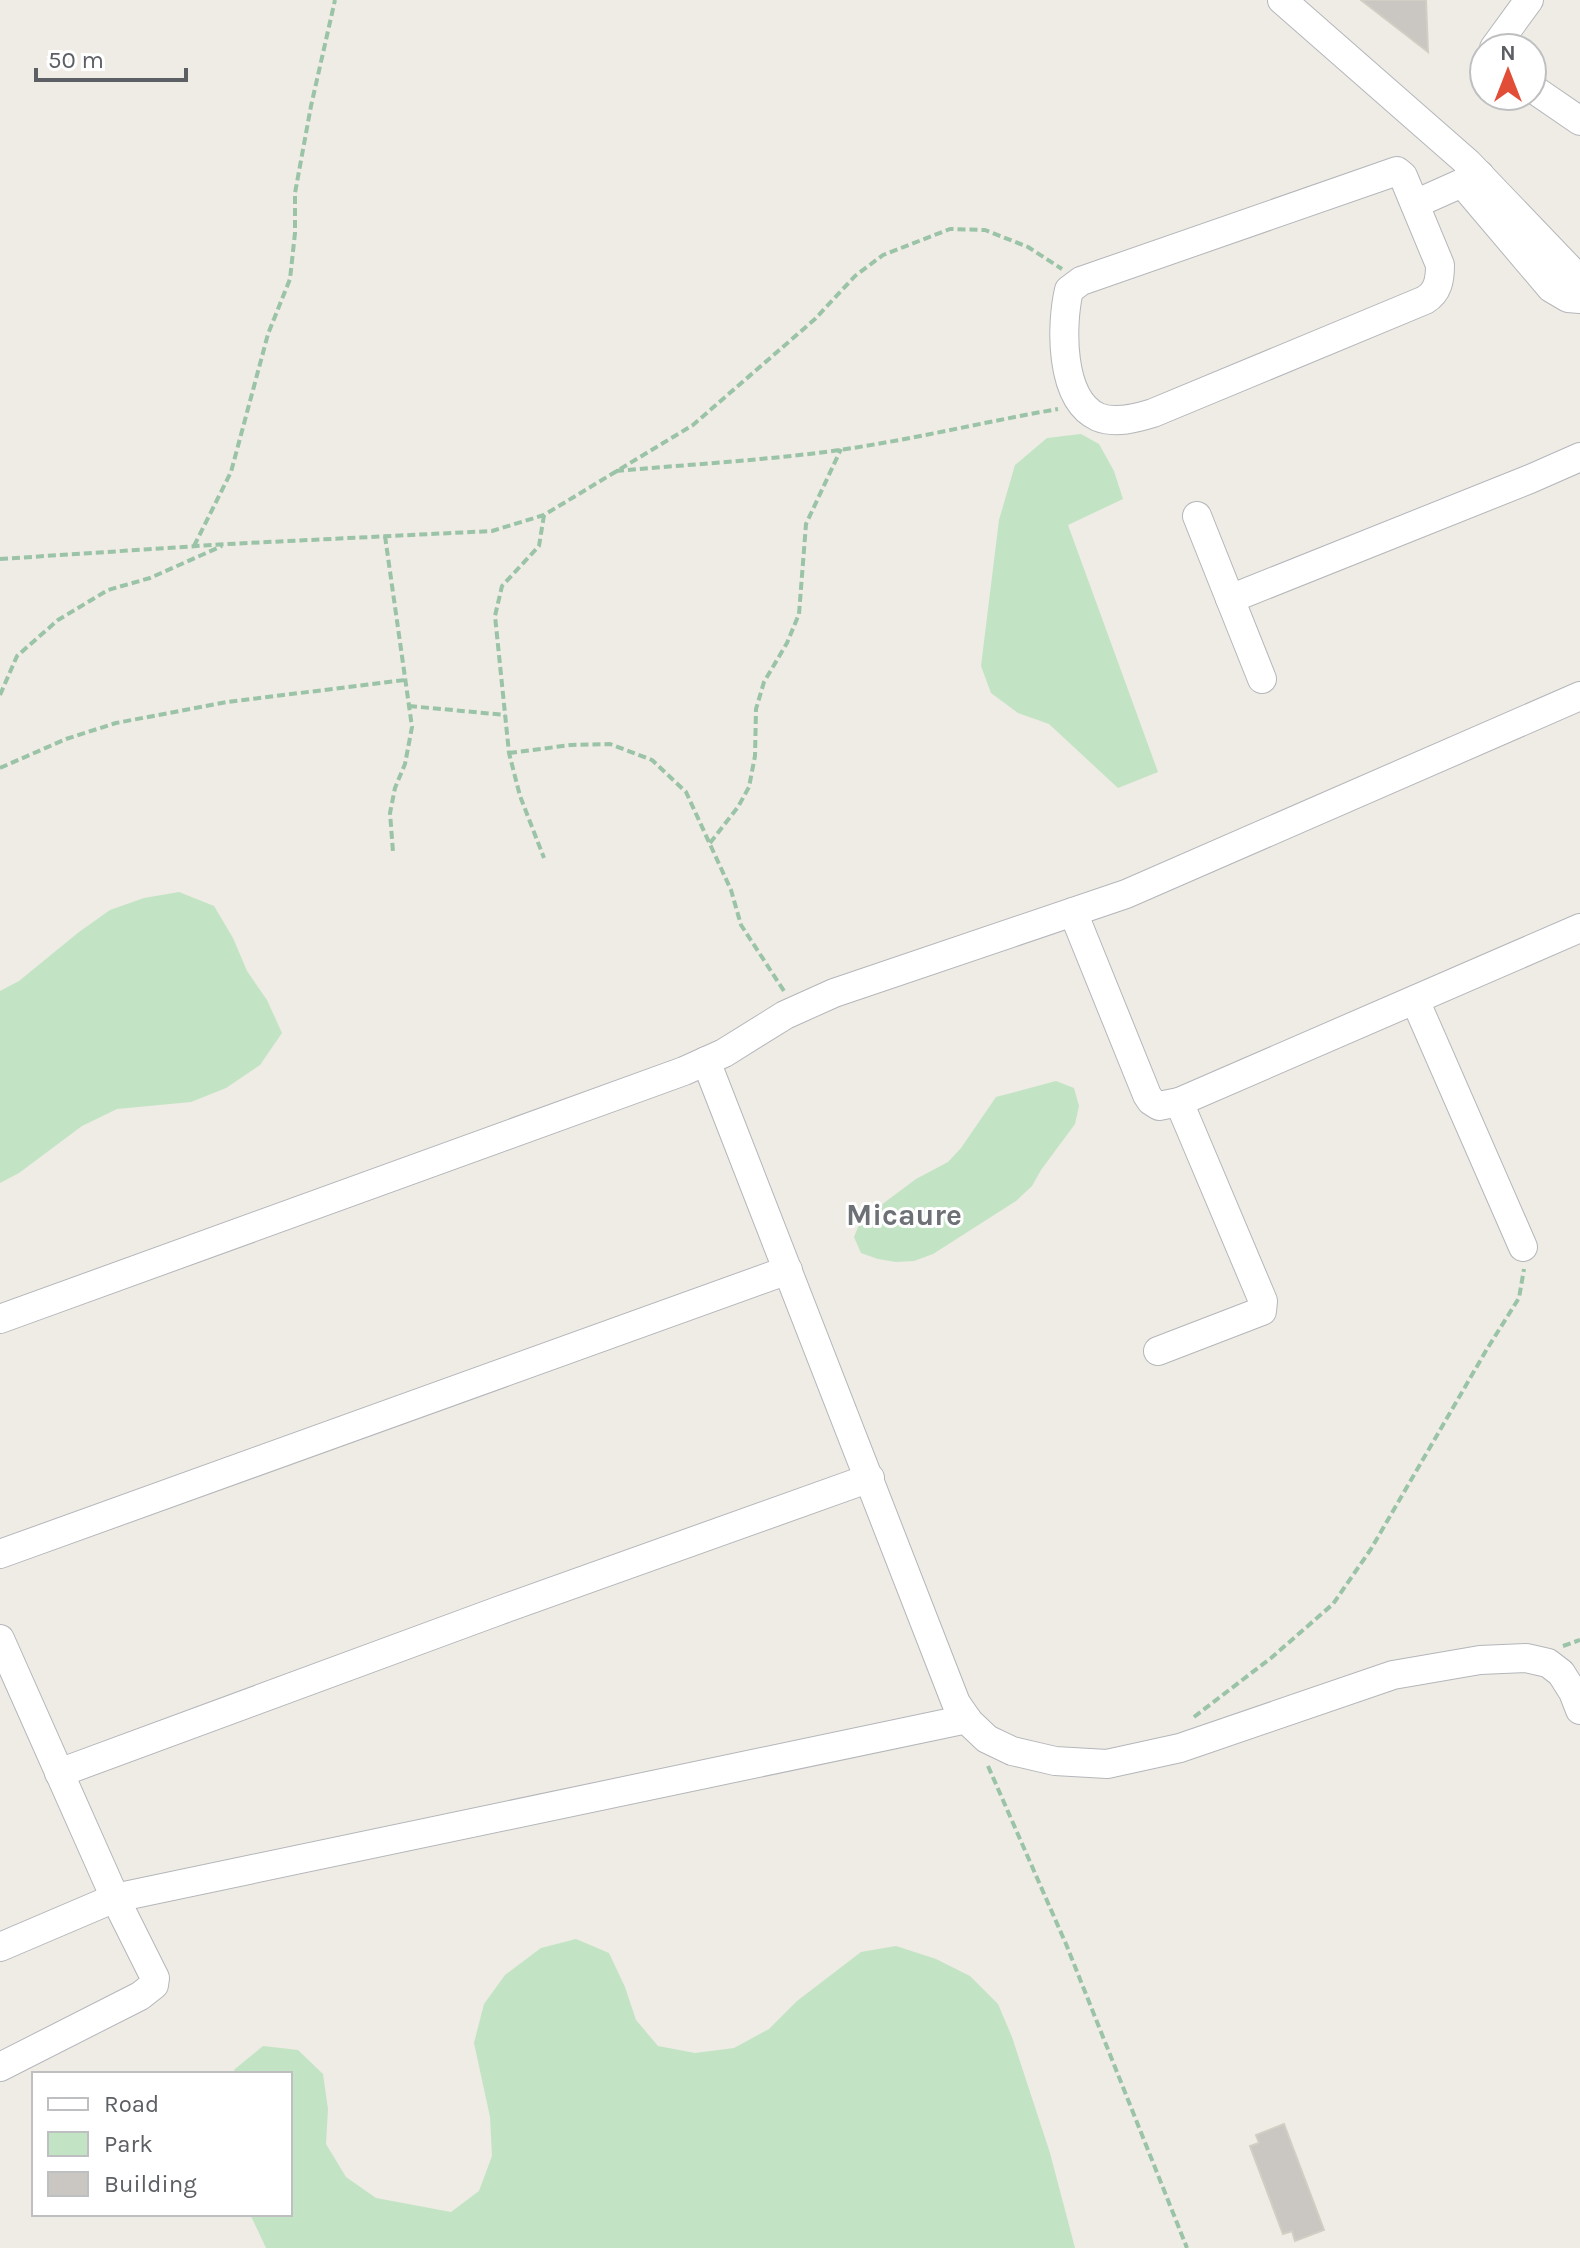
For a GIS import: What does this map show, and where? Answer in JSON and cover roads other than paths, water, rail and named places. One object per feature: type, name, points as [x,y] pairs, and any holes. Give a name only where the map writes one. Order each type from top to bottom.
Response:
[{"type":"street","points":[[1282,0],[1406,107],[1471,179],[1551,288],[1568,298],[1580,299]]},
{"type":"street","points":[[1506,32],[1529,0]]},
{"type":"street","points":[[1548,99],[1580,121]]},
{"type":"street","points":[[1397,171],[1403,176],[1415,204],[1440,265],[1440,280],[1433,295],[1425,300],[1143,416],[1111,419],[1097,416],[1083,404],[1069,378],[1064,343],[1064,313],[1069,290],[1081,281],[1389,172],[1397,171]]},
{"type":"street","points":[[1415,204],[1471,179]]},
{"type":"street","points":[[1471,179],[1535,231],[1580,260]]},
{"type":"street","points":[[1535,231],[1580,280]]},
{"type":"street","points":[[1230,599],[1580,457]]},
{"type":"street","points":[[1197,516],[1262,679]]},
{"type":"street","points":[[0,1319],[625,1093],[706,1061],[796,1010],[834,993],[1126,894],[1580,696]]},
{"type":"street","points":[[1073,912],[1147,1095],[1159,1106],[1179,1102],[1580,928]]},
{"type":"street","points":[[1415,1000],[1523,1247]]},
{"type":"street","points":[[706,1061],[956,1703],[987,1739],[1012,1751],[1055,1761],[1107,1764],[1180,1748],[1393,1675],[1480,1660],[1526,1658],[1548,1663],[1561,1673],[1580,1710]]},
{"type":"street","points":[[1158,1351],[1262,1311],[1264,1307],[1179,1102]]},
{"type":"street","points":[[0,1554],[788,1270]]},
{"type":"street","points":[[59,1773],[870,1478]]},
{"type":"street","points":[[0,1639],[115,1898],[155,1978],[154,1985],[140,1996],[0,2067]]},
{"type":"street","points":[[0,1947],[115,1898],[967,1719]]},
{"type":"district","name":"Micaure","points":[[904,1215]]}]
